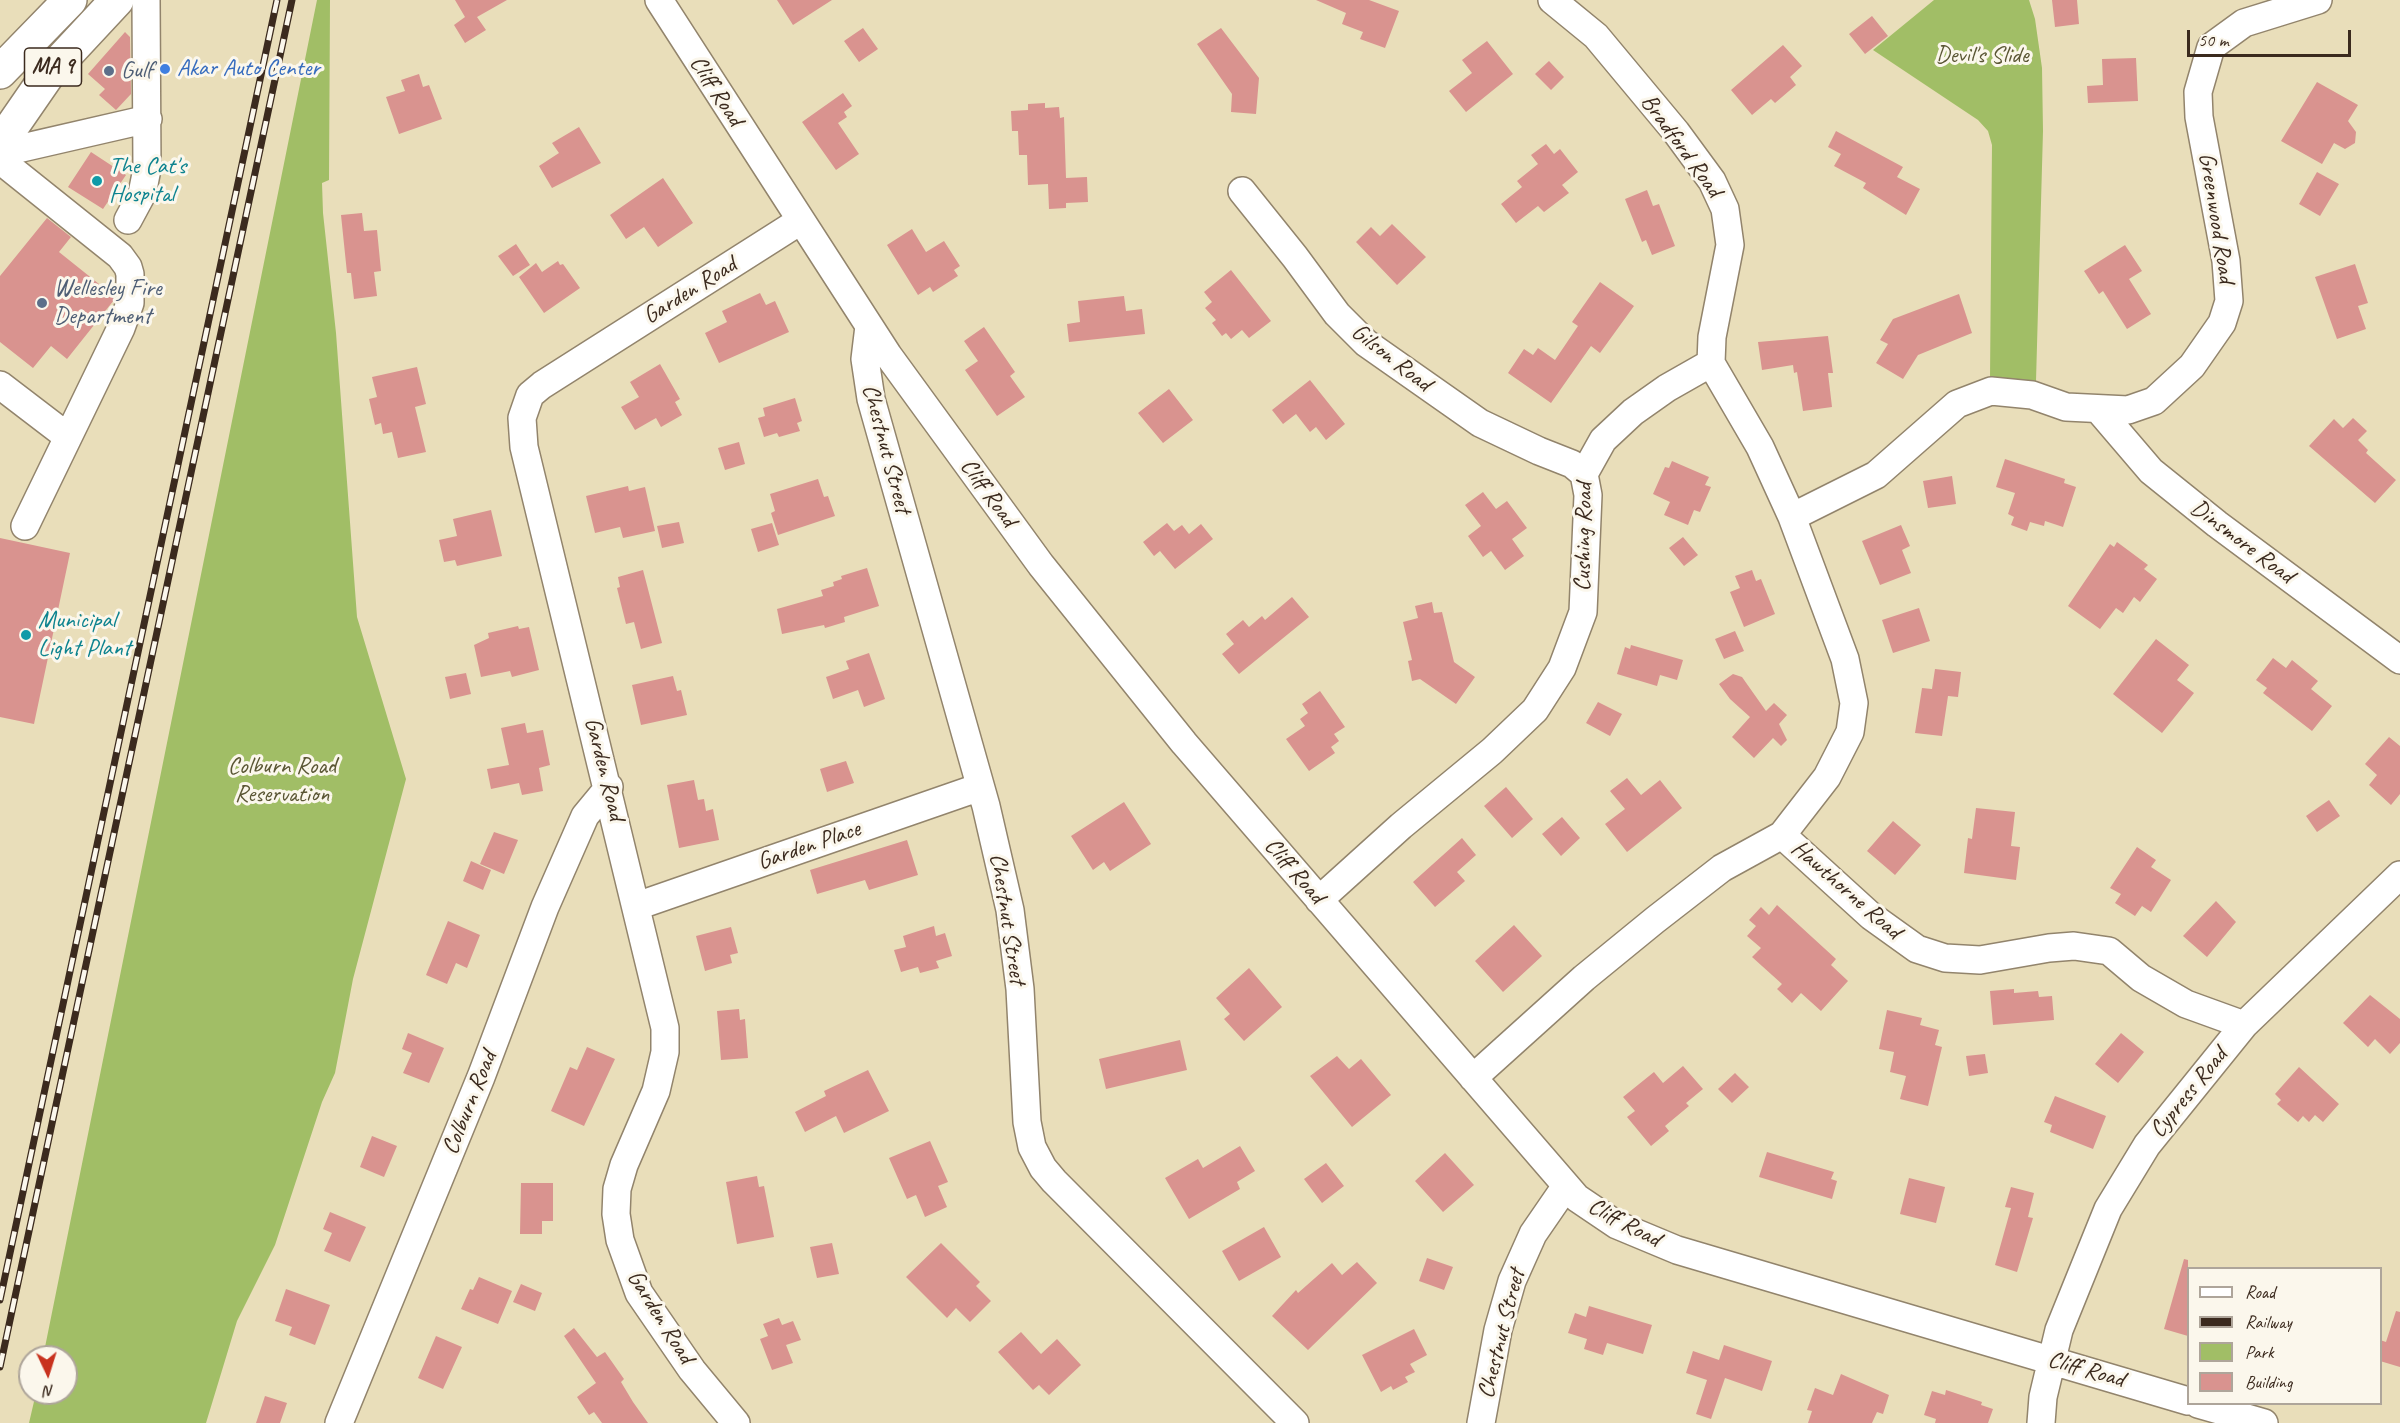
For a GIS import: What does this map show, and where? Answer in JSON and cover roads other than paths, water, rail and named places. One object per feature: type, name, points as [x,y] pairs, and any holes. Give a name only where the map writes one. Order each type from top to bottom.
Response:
[{"type":"highway","name":"MA 9","points":[[0,72],[70,0]]},
{"type":"highway","name":"MA 9","points":[[0,144],[49,73],[117,0]]},
{"type":"street","points":[[128,220],[144,186],[148,119],[147,0]]},
{"type":"street","name":"Cliff Road","points":[[659,0],[800,221],[922,404],[1066,597],[1184,743],[1566,1186],[1596,1213],[1651,1240],[2187,1401]]},
{"type":"street","name":"Bradford Road","points":[[1552,0],[1596,36],[1676,132],[1712,181],[1725,209],[1730,245],[1712,337],[1711,363]]},
{"type":"street","name":"Greenwood Road","points":[[1792,518],[1876,475],[1957,404],[1991,391],[2032,395],[2066,407],[2128,410],[2154,401],[2193,366],[2222,324],[2229,301],[2226,261],[2199,117],[2198,92],[2211,47],[2244,23],[2318,0]]},
{"type":"street","points":[[0,153],[148,119]]},
{"type":"street","points":[[0,160],[125,260],[130,274],[131,292],[121,328],[25,526]]},
{"type":"street","name":"Gilson Road","points":[[1242,191],[1337,314],[1365,343],[1480,423],[1572,464],[1584,474]]},
{"type":"street","name":"Garden Road","points":[[736,1423],[692,1370],[639,1293],[620,1240],[616,1214],[617,1189],[624,1165],[649,1110],[665,1052],[664,1014],[524,447],[524,410],[530,395],[542,384],[800,221]]},
{"type":"street","name":"Chestnut Street","points":[[869,326],[865,359],[871,399],[980,787],[1013,927],[1020,989],[1027,1122],[1036,1157],[1054,1181],[1295,1423]]},
{"type":"street","points":[[1711,363],[1760,447],[1792,518],[1845,659],[1854,703],[1850,732],[1827,777],[1782,835]]},
{"type":"street","name":"Cushing Road","points":[[1319,900],[1401,826],[1492,751],[1535,710],[1562,668],[1582,612],[1588,495],[1584,474],[1603,440],[1633,412],[1667,388],[1711,363]]},
{"type":"street","points":[[0,385],[68,437]]},
{"type":"street","name":"Dinsmore Road","points":[[2098,409],[2151,471],[2217,524],[2400,660]]},
{"type":"street","name":"Garden Place","points":[[637,906],[980,787]]},
{"type":"street","name":"Colburn Road","points":[[339,1423],[489,1058],[549,897],[585,816],[609,788]]},
{"type":"street","name":"Hawthorne Road","points":[[1473,1078],[1584,978],[1655,920],[1722,868],[1782,835],[1871,916],[1917,950],[1945,958],[1980,960],[2074,946],[2109,951],[2141,978],[2186,1004],[2244,1025]]},
{"type":"street","name":"Cypress Road","points":[[2041,1423],[2043,1397],[2059,1330],[2108,1209],[2147,1145],[2244,1025],[2400,875]]},
{"type":"street","name":"Chestnut Street","points":[[1481,1423],[1498,1330],[1512,1281],[1533,1233],[1566,1186]]},
{"type":"street","points":[[2201,1405],[2264,1423]]},
{"type":"railway","points":[[0,1300],[277,0]]},
{"type":"railway","points":[[0,1367],[292,0]]},
{"type":"place","name":"Akar Auto Center","points":[[165,69]]},
{"type":"place","name":"Gulf","points":[[109,71]]},
{"type":"place","name":"The Cat's Hospital","points":[[97,181]]},
{"type":"place","name":"Wellesley Fire Department","points":[[42,303]]},
{"type":"place","name":"Municipal Light Plant","points":[[26,635]]},
{"type":"park label","name":"Devil's Slide","points":[[1982,56]]},
{"type":"park label","name":"Colburn Road Reservation","points":[[282,781]]}]
